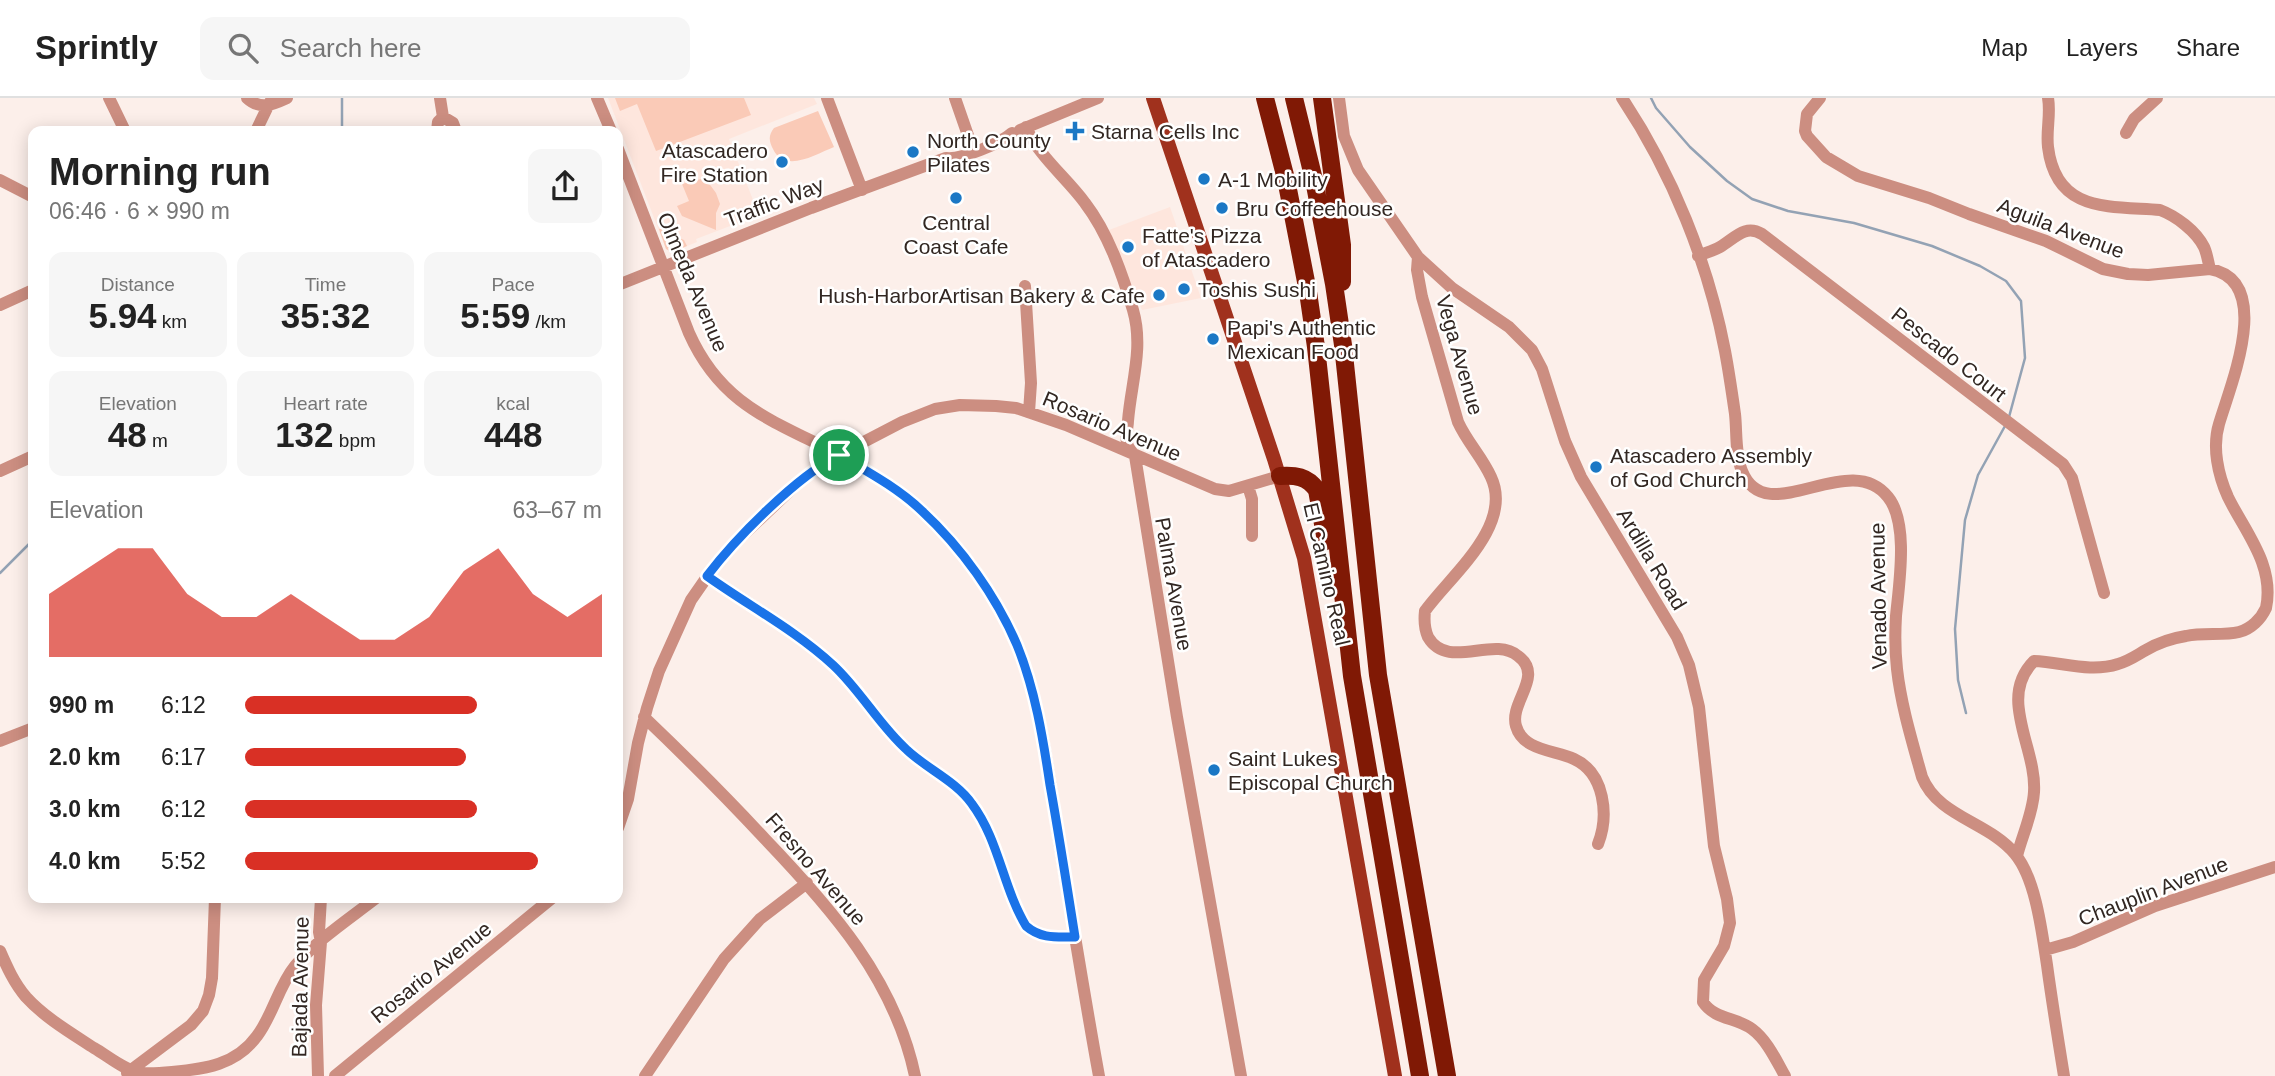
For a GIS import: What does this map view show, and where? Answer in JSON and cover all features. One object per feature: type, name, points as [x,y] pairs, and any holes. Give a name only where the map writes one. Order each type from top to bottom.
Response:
[{"type":"highway","name":"El Camino Real","points":[[1265,98],[1286,178],[1308,292],[1340,578],[1367,768],[1420,1076]]},
{"type":"highway","name":"El Camino Real","points":[[1294,98],[1326,236],[1343,345],[1378,675],[1447,1076]]},
{"type":"highway","points":[[1322,98],[1342,245],[1343,345]]},
{"type":"highway","points":[[1280,476],[1302,477],[1317,490],[1328,552],[1340,578]]},
{"type":"main road","name":"El Camino Real","points":[[1153,98],[1297,533],[1308,578],[1395,1076]]},
{"type":"street","points":[[109,98],[123,126]]},
{"type":"street","points":[[247,98],[259,106],[287,98]]},
{"type":"street","points":[[440,98],[443,117]]},
{"type":"street","points":[[597,98],[609,126]]},
{"type":"street","points":[[827,98],[862,190]]},
{"type":"street","points":[[955,98],[971,144]]},
{"type":"street","name":"Traffic Way","points":[[946,158],[952,159],[977,150],[1098,98]]},
{"type":"street","name":"Ardilla Road","points":[[1339,98],[1344,136],[1358,170],[1418,257],[1452,288],[1510,327],[1532,350],[1542,369],[1565,441],[1581,477],[1684,652],[1697,692],[1714,846],[1730,923],[1724,947],[1704,980],[1703,1002],[1718,1016],[1755,1031],[1785,1076]]},
{"type":"street","name":"Venado Avenue","points":[[1622,98],[1658,161],[1688,223],[1708,285],[1724,349],[1742,472],[1749,483],[1766,493],[1795,493],[1826,482],[1852,479],[1874,485],[1889,498],[1896,512],[1901,554],[1896,618],[1897,667],[1922,777],[1926,786],[1946,807],[1998,839],[2017,856],[2028,881],[2045,950],[2064,1076]]},
{"type":"street","name":"Aguila Avenue","points":[[1820,98],[1807,114],[1807,136],[1826,157],[1858,176],[1929,198],[2046,241],[2103,269],[2148,275],[2210,269]]},
{"type":"street","points":[[2017,856],[2034,795],[2034,779],[2018,708],[2017,690],[2024,671],[2034,661],[2086,668],[2109,666],[2131,660],[2149,648],[2171,639],[2205,633],[2237,633],[2257,622],[2263,614],[2270,582],[2268,569],[2228,497],[2216,447],[2245,328],[2244,305],[2234,284],[2218,271],[2210,269],[2204,247],[2199,240],[2169,213],[2100,206],[2083,200],[2064,188],[2057,179],[2049,156],[2048,98]]},
{"type":"street","points":[[2126,133],[2134,118],[2157,98]]},
{"type":"street","points":[[258,126],[270,102]]},
{"type":"street","points":[[438,126],[443,117]]},
{"type":"street","points":[[443,117],[454,126]]},
{"type":"street","name":"Palma Avenue","points":[[1026,127],[1034,144],[1085,203],[1099,224],[1110,246],[1133,311],[1138,335],[1138,358],[1126,443],[1135,456],[1177,717],[1241,1076]]},
{"type":"street","name":"Traffic Way","points":[[623,283],[946,158],[971,144],[1003,133],[1012,133]]},
{"type":"street","name":"Olmeda Avenue","points":[[623,162],[695,346],[719,381],[750,409],[839,455],[896,489],[922,511],[967,561],[1017,645],[1042,734],[1099,1076]]},
{"type":"street","points":[[0,180],[28,194]]},
{"type":"street","name":"Pescado Court","points":[[1698,256],[1718,248],[1745,230],[1754,229],[2063,464],[2072,478],[2104,593]]},
{"type":"street","name":"Vega Avenue","points":[[1418,257],[1422,297],[1458,422],[1491,477],[1496,493],[1494,510],[1479,544],[1461,570],[1425,611],[1426,631],[1437,646],[1450,652],[1502,650],[1519,656],[1528,670],[1528,677],[1515,718],[1516,726],[1527,741],[1575,759],[1592,773],[1605,812],[1598,844]]},
{"type":"street","points":[[1025,286],[1031,383],[1029,412]]},
{"type":"street","points":[[0,305],[28,292]]},
{"type":"street","name":"Rosario Avenue","points":[[623,814],[644,717],[659,671],[691,600],[707,576],[732,547],[799,483],[839,455],[902,422],[935,410],[960,405],[1016,408],[1066,425],[1215,489],[1228,491],[1280,476]]},
{"type":"street","points":[[0,471],[28,458]]},
{"type":"street","points":[[1248,486],[1252,499],[1252,536]]},
{"type":"street","points":[[707,576],[790,631],[834,666],[896,740],[963,793],[986,827],[1026,926],[1044,936],[1075,937]]},
{"type":"street","name":"Fresno Avenue","points":[[644,717],[704,774],[807,883],[846,930],[877,977],[905,1037],[915,1076]]},
{"type":"street","points":[[0,741],[28,730]]},
{"type":"street","name":"Chauplin Avenue","points":[[2045,950],[2073,942],[2155,906],[2275,867]]},
{"type":"street","points":[[645,1076],[724,960],[760,919],[807,883]]},
{"type":"street","points":[[127,1072],[185,1030],[203,1011],[212,978],[215,903]]},
{"type":"street","name":"Bajada Avenue","points":[[318,1076],[316,1005],[321,903]]},
{"type":"street","points":[[0,951],[12,977],[27,998],[127,1072],[156,1073],[202,1069],[220,1065],[237,1055],[257,1036],[291,971],[313,947],[370,903]]},
{"type":"street","name":"Rosario Avenue","points":[[335,1076],[546,903]]},
{"type":"shaded area","points":[[608,98],[814,98],[817,104],[729,139],[759,215],[696,239],[697,242],[672,252],[666,249],[623,137],[623,126],[619,126]]},
{"type":"shaded area","points":[[615,98],[744,98],[751,115],[656,151],[637,104],[620,111]]},
{"type":"shaded area","points":[[818,111],[834,147],[801,160],[785,160],[778,156],[770,141],[774,128]]},
{"type":"shaded area","points":[[705,178],[720,204],[716,213],[716,230],[682,216],[677,206],[689,201],[682,184]]},
{"type":"shaded area","points":[[1170,207],[1201,298],[1142,310],[1109,230]]},
{"type":"shaded area","points":[[659,229],[684,240],[687,246],[672,252],[666,249]]},
{"type":"waterway","points":[[342,98],[342,126]]},
{"type":"waterway","points":[[1651,98],[1656,108],[1690,147],[1727,181],[1752,199],[1788,211],[1854,223],[1932,246],[1980,266],[2006,281],[2021,301],[2025,358],[2009,417]]},
{"type":"waterway","points":[[1966,713],[1958,680],[1955,629],[1965,520],[1978,475],[2005,426]]},
{"type":"waterway","points":[[0,573],[28,545]]},
{"type":"place","name":"Starna Cells Inc","points":[[1075,131]]},
{"type":"place","name":"North County Pilates","points":[[913,152]]},
{"type":"place","name":"Atascadero Fire Station","points":[[782,162]]},
{"type":"place","name":"A-1 Mobility","points":[[1204,179]]},
{"type":"place","name":"Central Coast Cafe","points":[[956,198]]},
{"type":"place","name":"Bru Coffeehouse","points":[[1222,208]]},
{"type":"place","name":"Fatte's Pizza of Atascadero","points":[[1128,247]]},
{"type":"place","name":"Toshis Sushi","points":[[1184,289]]},
{"type":"place","name":"Hush-HarborArtisan Bakery & Cafe","points":[[1159,295]]},
{"type":"place","name":"Papi's Authentic Mexican Food","points":[[1213,339]]},
{"type":"place","name":"Atascadero Assembly of God Church","points":[[1596,467]]},
{"type":"place","name":"Saint Lukes Episcopal Church","points":[[1214,770]]},
{"type":"route","points":[[839,455],[896,489],[946,536],[984,586],[1017,645],[1042,734],[1075,937],[1052,938],[1035,933],[1026,926],[986,827],[963,793],[909,753],[834,666],[752,604],[707,576],[769,510],[799,483],[839,455]]}]
